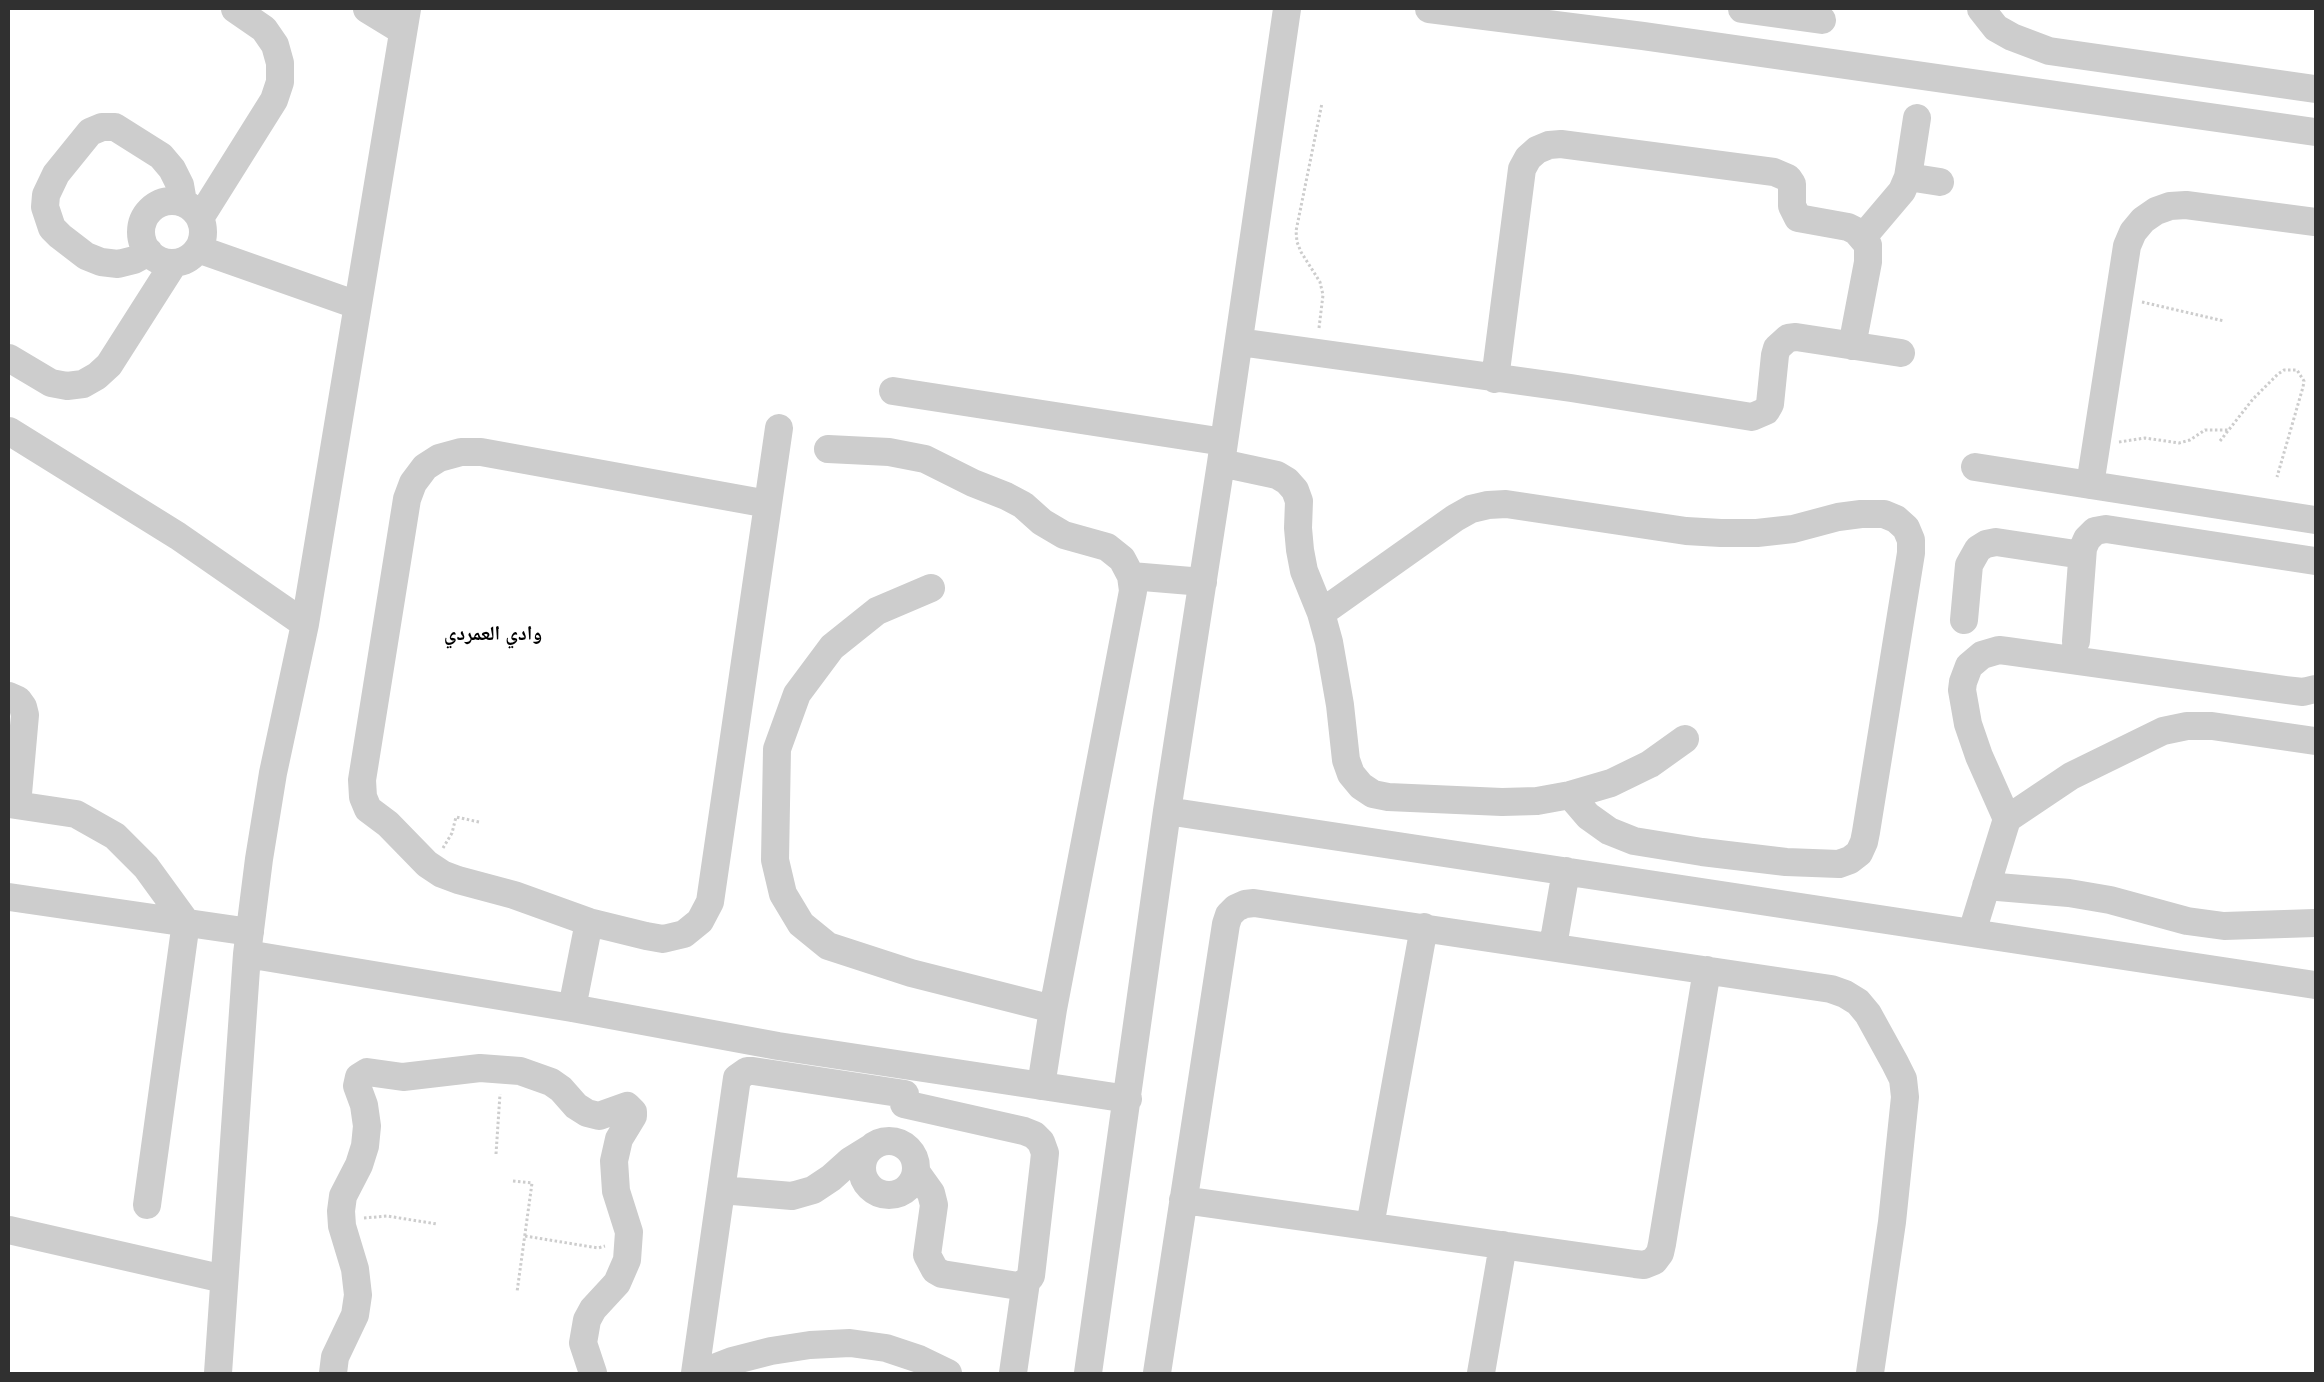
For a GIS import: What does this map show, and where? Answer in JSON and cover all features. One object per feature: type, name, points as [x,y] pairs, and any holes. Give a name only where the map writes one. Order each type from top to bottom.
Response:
[{"type":"street","points":[[192,210],[274,100],[280,82],[280,63],[275,45],[263,19],[235,9]]},
{"type":"street","points":[[1088,1373],[1168,811],[1288,9]]},
{"type":"street","points":[[1429,9],[1643,36],[2315,132]]},
{"type":"street","points":[[1742,9],[1822,20]]},
{"type":"street","points":[[1981,9],[1996,28],[2012,37],[2049,51],[2315,89]]},
{"type":"street","points":[[218,1373],[249,943],[259,859],[273,773],[305,624],[405,20],[373,11]]},
{"type":"street","points":[[1863,237],[1894,202],[1908,177],[1917,118]]},
{"type":"street","points":[[9,358],[51,383],[67,386],[83,384],[97,376],[108,365],[174,263],[191,256],[198,249],[203,232],[176,177],[161,156],[115,127],[102,127],[90,132],[56,174],[46,195],[45,207],[52,228],[86,256],[101,262],[118,264],[134,260],[148,252]]},
{"type":"street","points":[[1495,379],[1522,169],[1528,158],[1537,150],[1549,145],[1561,144],[1782,174],[1792,184],[1792,206],[1798,218],[1848,228],[1863,237],[1869,253],[1852,346]]},
{"type":"street","points":[[1908,177],[1940,182]]},
{"type":"street","points":[[174,263],[156,259],[148,252],[141,236],[141,227],[149,210],[165,201],[192,210]]},
{"type":"street","points":[[2090,485],[2127,246],[2133,232],[2143,220],[2156,211],[2170,206],[2186,205],[2315,222]]},
{"type":"street","points":[[198,249],[357,305]]},
{"type":"street","points":[[1239,342],[1314,354],[1590,391],[1752,417],[1766,411],[1770,404],[1775,355],[1782,342],[1796,338],[1901,353]]},
{"type":"street","points":[[893,391],[1223,452],[1288,480],[1295,490],[1299,501],[1298,528],[1304,571],[1321,613],[1335,674],[1346,760],[1351,774],[1361,786],[1373,794],[1388,797],[1492,802],[1537,801],[1570,796],[1612,782],[1650,764],[1685,739]]},
{"type":"street","points":[[768,504],[481,452],[461,452],[439,458],[425,467],[413,483],[407,499],[362,780],[363,797],[368,809],[388,824],[427,864],[442,874],[514,895],[589,922],[663,939],[684,934],[695,926],[700,921],[710,902],[768,504],[779,428]]},
{"type":"street","points":[[9,431],[178,536],[305,624]]},
{"type":"street","points":[[828,450],[889,452],[925,459],[1023,505],[1042,522],[1064,535],[1107,547],[1122,559],[1132,576],[1134,591],[1053,1009],[1041,1086]]},
{"type":"street","points":[[1975,467],[2315,520]]},
{"type":"street","points":[[1321,613],[1455,518],[1471,509],[1488,505],[1506,504],[1686,530],[1721,533],[1757,533],[1793,529],[1838,517],[1861,514],[1884,514],[1896,519],[1906,528],[1911,540],[1911,553],[1868,822],[1864,842],[1859,852],[1850,860],[1840,864],[1786,862],[1634,841],[1609,831],[1588,816],[1570,796]]},
{"type":"street","points":[[2076,641],[2082,556],[2087,539],[2095,532],[2106,529],[2315,561]]},
{"type":"street","points":[[1964,620],[1968,565],[1972,556],[1986,544],[1996,542],[2082,556]]},
{"type":"street","points":[[1132,576],[1203,582]]},
{"type":"street","points":[[931,588],[877,611],[832,647],[798,694],[777,748],[775,860],[783,894],[801,924],[828,946],[912,973],[1053,1009]]},
{"type":"street","points":[[2007,819],[1979,756],[1968,724],[1962,690],[1965,673],[1969,666],[1982,655],[1999,650],[2286,690],[2303,692],[2315,689]]},
{"type":"street","points":[[9,696],[18,700],[23,707],[25,715],[13,804],[76,814],[115,836],[132,850],[186,922],[147,1205]]},
{"type":"street","points":[[1972,932],[2007,819],[2071,776],[2163,731],[2188,726],[2212,726],[2315,741]]},
{"type":"street","points":[[1168,811],[2315,985]]},
{"type":"street","points":[[1553,946],[1566,871]]},
{"type":"street","points":[[1986,886],[2069,893],[2110,900],[2187,921],[2224,926],[2315,923]]},
{"type":"street","points":[[9,897],[186,922],[249,943],[714,1036],[1128,1099]]},
{"type":"street","points":[[1157,1373],[1226,924],[1229,915],[1236,908],[1244,904],[1254,903],[1553,946],[1831,989],[1845,994],[1858,1002],[1868,1014],[1903,1079],[1905,1097],[1892,1222],[1870,1373]]},
{"type":"street","points":[[572,1008],[589,922]]},
{"type":"street","points":[[1370,1226],[1424,927]]},
{"type":"street","points":[[1183,1200],[1644,1265],[1654,1261],[1660,1253],[1707,970]]},
{"type":"street","points":[[898,1142],[909,1066]]},
{"type":"street","points":[[333,1373],[334,1357],[356,1315],[358,1295],[355,1269],[342,1226],[341,1211],[343,1196],[359,1165],[365,1146],[367,1126],[364,1105],[357,1086],[359,1077],[367,1072],[403,1077],[480,1068],[502,1068],[535,1075],[561,1089],[576,1106],[586,1113],[599,1116],[627,1106],[633,1112],[633,1116],[619,1139],[614,1161],[616,1191],[626,1220],[629,1247],[620,1277],[610,1292],[593,1309],[585,1326],[583,1343],[593,1373]]},
{"type":"street","points":[[695,1373],[736,1083],[742,1074],[753,1071],[904,1099],[1024,1131],[1034,1135],[1041,1142],[1045,1153],[1030,1276],[1020,1286],[942,1274],[935,1270],[927,1255],[933,1212],[932,1199],[925,1181],[916,1172],[913,1154],[898,1142],[879,1143],[855,1157],[831,1178],[813,1190],[799,1194],[771,1196],[721,1190]]},
{"type":"street","points":[[872,1148],[862,1164],[863,1174],[866,1182],[881,1194],[899,1193],[907,1188],[916,1172]]},
{"type":"street","points":[[9,1230],[224,1279]]},
{"type":"street","points":[[1481,1373],[1503,1245]]},
{"type":"street","points":[[1013,1373],[1026,1282]]},
{"type":"street","points":[[701,1373],[732,1361],[771,1351],[810,1345],[850,1343],[886,1348],[920,1359],[948,1373]]},
{"type":"path","points":[[1314,354],[1323,295],[1315,271],[1301,252],[1297,242],[1296,231],[1322,103]]},
{"type":"path","points":[[2119,297],[2224,321]]},
{"type":"path","points":[[2220,441],[2253,399],[2278,374],[2290,369],[2297,370],[2302,375],[2304,381],[2298,409],[2277,477]]},
{"type":"path","points":[[2096,445],[2145,438],[2179,443],[2190,440],[2205,430],[2228,430]]},
{"type":"path","points":[[427,864],[448,842],[456,817],[479,822]]},
{"type":"path","points":[[496,1154],[502,1068]]},
{"type":"path","points":[[514,1181],[532,1183],[517,1292]]},
{"type":"path","points":[[365,1218],[387,1216],[437,1224]]},
{"type":"path","points":[[525,1236],[598,1248]]},
{"type":"district","name":"وادي العمردي","points":[[493,634]]}]
